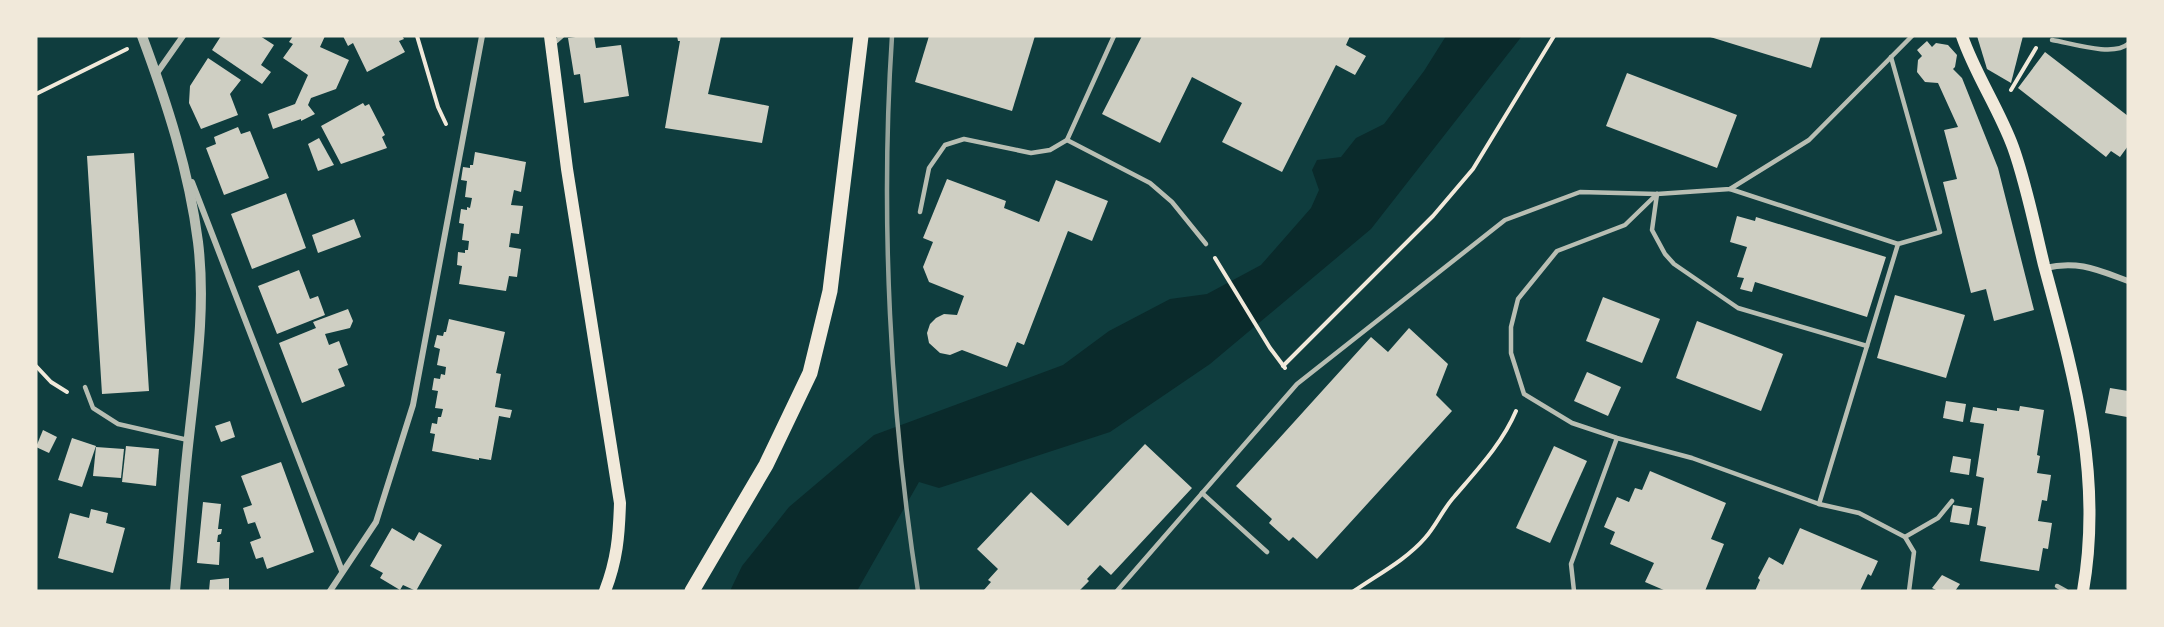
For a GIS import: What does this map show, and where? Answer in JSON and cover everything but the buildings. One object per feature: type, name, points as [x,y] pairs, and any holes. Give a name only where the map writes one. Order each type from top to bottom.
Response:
[{"type":"main road","points":[[692,591],[766,465],[810,373],[830,291],[861,36]]},
{"type":"main road","points":[[1962,36],[1968,54],[2013,147],[2071,368],[2085,438],[2090,482],[2086,590]]},
{"type":"main road","points":[[551,41],[567,169],[620,503],[619,541],[614,567],[605,591]]},
{"type":"street","points":[[157,73],[183,36]]},
{"type":"street","points":[[330,591],[376,522],[413,405],[482,36]]},
{"type":"street","points":[[143,38],[157,73],[182,156],[342,570]]},
{"type":"street","points":[[175,591],[200,336],[201,290],[198,243],[182,156]]},
{"type":"street","points":[[2045,268],[2062,264],[2086,266],[2128,281]]},
{"type":"lane","points":[[551,41],[562,36]]},
{"type":"lane","points":[[920,212],[929,168],[945,145],[964,139],[1031,153],[1050,150],[1067,140],[1114,36]]},
{"type":"lane","points":[[1730,189],[1809,140],[1912,36]]},
{"type":"lane","points":[[2052,40],[2110,51],[2123,49],[2128,45]]},
{"type":"lane","points":[[1117,591],[1297,384],[1505,220],[1580,192],[1657,194],[1730,189],[1898,244],[1940,232],[1892,57]]},
{"type":"lane","points":[[1067,140],[1150,183],[1172,202],[1206,244]]},
{"type":"lane","points":[[1657,194],[1652,230],[1665,254],[1674,264],[1738,308],[1867,346]]},
{"type":"lane","points":[[1657,194],[1625,225],[1557,251],[1518,299],[1511,327],[1511,353],[1524,394],[1572,423],[1617,438],[1692,458],[1819,504],[1858,513],[1905,537],[1914,552],[1909,591]]},
{"type":"lane","points":[[1819,504],[1898,244]]},
{"type":"lane","points":[[85,387],[93,408],[118,424],[188,440]]},
{"type":"lane","points":[[1574,591],[1571,564],[1617,438]]},
{"type":"lane","points":[[1202,493],[1267,552]]},
{"type":"lane","points":[[1905,537],[1938,518],[1952,501]]},
{"type":"lane","points":[[2057,586],[2066,591]]},
{"type":"path","points":[[417,36],[438,107],[452,135],[461,143]]},
{"type":"path","points":[[1283,366],[1433,216],[1473,169],[1554,36]]},
{"type":"path","points":[[36,94],[143,38]]},
{"type":"path","points":[[2012,89],[2037,47],[2043,41],[2052,40]]},
{"type":"path","points":[[1206,244],[1270,348],[1297,384]]},
{"type":"path","points":[[36,366],[51,382],[93,408]]},
{"type":"path","points":[[1354,591],[1411,551],[1425,538],[1453,497],[1470,480],[1509,427],[1524,394]]},
{"type":"water","points":[[1446,36],[1522,36],[1371,229],[1210,364],[1110,432],[939,488],[919,482],[857,591],[730,591],[742,566],[789,507],[874,435],[1063,365],[1109,331],[1170,299],[1207,294],[1261,265],[1311,208],[1319,190],[1312,170],[1317,160],[1341,157],[1356,138],[1384,124],[1424,71]]},
{"type":"railway","points":[[892,36],[887,174],[890,314],[900,454],[918,591]]}]
